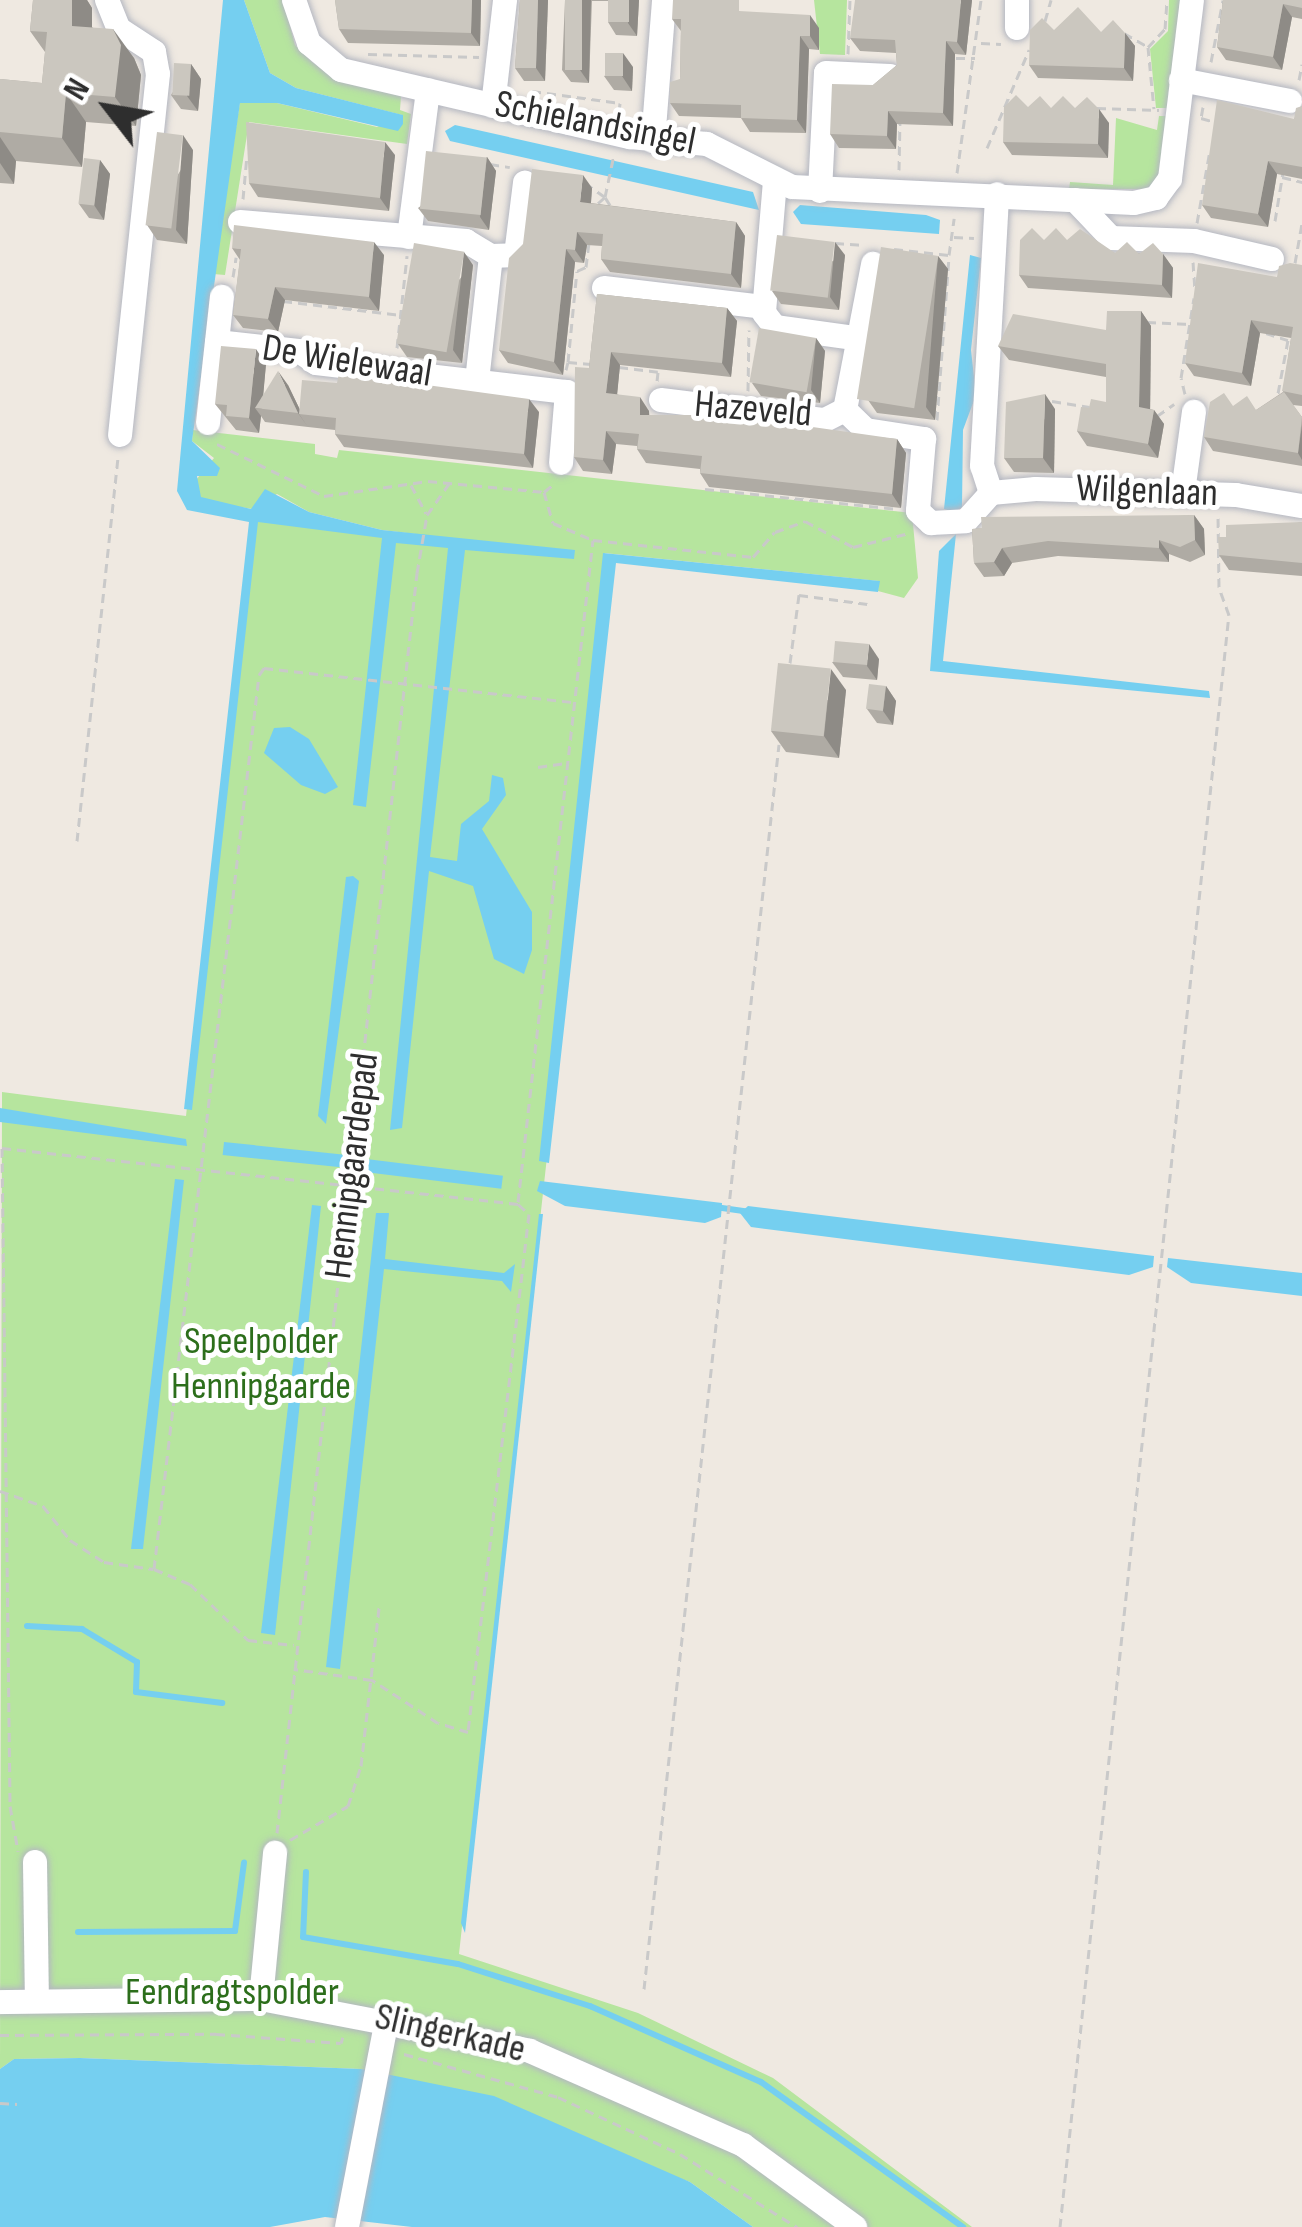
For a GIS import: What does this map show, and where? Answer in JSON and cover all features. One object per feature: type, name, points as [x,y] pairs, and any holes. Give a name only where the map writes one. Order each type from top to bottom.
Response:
[{"type":"street","points":[[107,0],[118,29],[154,52],[158,74],[120,435]]},
{"type":"street","name":"Schielandsingel","points":[[294,0],[309,44],[340,70],[653,140],[719,148],[775,182],[820,191],[956,192],[1075,200],[1156,198],[1170,178],[1181,80]]},
{"type":"street","points":[[493,106],[505,0]]},
{"type":"street","points":[[653,140],[664,0]]},
{"type":"street","points":[[1017,0],[1024,36]]},
{"type":"street","points":[[1192,0],[1181,80],[1291,101]]},
{"type":"street","points":[[820,191],[826,73],[890,76]]},
{"type":"street","points":[[410,237],[428,90]]},
{"type":"street","points":[[758,306],[775,182]]},
{"type":"street","points":[[240,222],[466,241],[491,256],[516,255],[525,183]]},
{"type":"street","points":[[925,443],[924,517],[966,520],[991,493],[982,466],[997,194]]},
{"type":"street","points":[[1075,200],[1111,238],[1194,241],[1283,261]]},
{"type":"street","name":"De Wielewaal","points":[[478,381],[491,256]]},
{"type":"street","name":"Hazeveld","points":[[845,410],[854,338],[867,319],[873,264]]},
{"type":"street","points":[[604,288],[758,306],[775,327],[854,338]]},
{"type":"street","name":"De Wielewaal","points":[[208,423],[222,297]]},
{"type":"street","name":"De Wielewaal","points":[[217,342],[394,372],[562,392]]},
{"type":"street","points":[[561,464],[562,392]]},
{"type":"street","points":[[1183,492],[1193,399]]},
{"type":"street","name":"Hazeveld","points":[[661,400],[825,420],[845,410]]},
{"type":"street","name":"Hazeveld","points":[[845,410],[866,430],[925,443]]},
{"type":"street","name":"Wilgenlaan","points":[[991,493],[1183,492],[1302,506]]},
{"type":"street","points":[[261,1999],[275,1853]]},
{"type":"street","points":[[27,1861],[37,2000]]},
{"type":"street","name":"Slingerkade","points":[[0,2002],[261,1999],[347,2011],[383,2037],[530,2050],[743,2145],[855,2227]]},
{"type":"street","points":[[347,2227],[383,2037]]},
{"type":"path","points":[[847,74],[850,0]]},
{"type":"path","points":[[925,443],[936,434],[968,65],[975,58],[981,0]]},
{"type":"path","points":[[1042,30],[1051,0]]},
{"type":"path","points":[[1154,110],[1148,47],[1165,28],[1167,0]]},
{"type":"path","points":[[1148,416],[1193,399],[1194,241],[1215,121],[1201,118],[1223,0]]},
{"type":"path","points":[[1105,32],[1126,33],[1148,47]]},
{"type":"path","points":[[987,148],[1006,105],[1024,36]]},
{"type":"path","points":[[362,54],[498,58]]},
{"type":"path","points":[[939,57],[975,58]]},
{"type":"path","points":[[579,98],[580,78]]},
{"type":"path","points":[[1006,105],[1027,106]]},
{"type":"path","points":[[1090,108],[1111,109]]},
{"type":"path","points":[[898,190],[900,118]]},
{"type":"path","points":[[222,297],[232,290],[250,137]]},
{"type":"path","points":[[593,207],[611,181],[613,158]]},
{"type":"path","points":[[1275,220],[1285,158]]},
{"type":"path","points":[[476,163],[523,168],[532,176],[525,183]]},
{"type":"path","points":[[1282,177],[1302,182]]},
{"type":"path","points":[[573,181],[593,184],[611,207]]},
{"type":"path","points":[[1283,261],[1302,224]]},
{"type":"path","points":[[562,392],[591,227]]},
{"type":"path","points":[[394,372],[410,237]]},
{"type":"path","points":[[817,241],[949,255]]},
{"type":"path","points":[[574,266],[580,269]]},
{"type":"path","points":[[274,300],[401,315]]},
{"type":"path","points":[[746,410],[758,306]]},
{"type":"path","points":[[1269,317],[1266,336],[1288,340],[1274,411]]},
{"type":"path","points":[[1134,322],[1190,324]]},
{"type":"path","points":[[921,351],[943,353]]},
{"type":"path","points":[[568,362],[658,371],[661,400]]},
{"type":"path","points":[[1039,400],[1107,406]]},
{"type":"path","points":[[208,423],[211,440],[252,468],[324,496],[410,483],[544,492]]},
{"type":"path","points":[[77,841],[120,435]]},
{"type":"path","points":[[561,464],[544,492],[553,523],[593,540],[753,557],[775,532],[805,521],[854,547],[876,547],[924,517]]},
{"type":"path","points":[[805,500],[807,482]]},
{"type":"path","points":[[410,483],[427,515]]},
{"type":"path","name":"Hennipgaardepad","points":[[275,1853],[405,683],[427,515],[449,483]]},
{"type":"path","points":[[705,489],[924,517]]},
{"type":"path","points":[[1060,2227],[1229,615],[1219,587],[1217,495]]},
{"type":"path","points":[[518,1204],[593,540]]},
{"type":"path","points":[[787,685],[799,595],[867,604]]},
{"type":"path","points":[[154,1569],[259,675],[265,668],[573,703]]},
{"type":"path","points":[[644,1989],[781,730]]},
{"type":"path","points":[[538,766],[567,763]]},
{"type":"path","points":[[27,1861],[10,1806],[1,1148],[202,1168],[348,1190],[518,1204],[529,1214],[468,1732],[437,1723],[371,1679],[294,1669]]},
{"type":"path","points":[[0,1491],[43,1506],[70,1540],[104,1562],[154,1569],[190,1584],[248,1640],[296,1645]]},
{"type":"path","points":[[275,1853],[348,1806],[379,1607]]},
{"type":"path","points":[[0,2036],[216,2034],[341,2043],[347,2011]]},
{"type":"path","points":[[383,2037],[405,2055],[558,2097],[680,2154],[796,2227]]},
{"type":"path","points":[[0,2103],[16,2104]]},
{"type":"green space","points":[[244,0],[283,0],[295,45],[312,62],[335,78],[401,96],[400,110],[411,114],[407,144],[249,122],[225,275],[213,274],[240,102],[277,103],[377,127],[402,115],[296,88],[270,73]]},
{"type":"green space","points":[[814,0],[847,0],[845,55],[820,54]]},
{"type":"green space","points":[[1169,0],[1182,0],[1167,108],[1156,108],[1150,49],[1168,31]]},
{"type":"green space","points":[[1159,116],[1167,116],[1162,171],[1149,189],[1069,189],[1070,182],[1113,185],[1116,118],[1157,130]]},
{"type":"green space","name":"Speelpolder Hennipgaarde","points":[[193,430],[315,444],[315,454],[337,458],[339,450],[912,513],[918,578],[904,598],[878,591],[879,581],[604,553],[613,559],[459,1954],[638,2013],[773,2078],[972,2227],[753,2227],[690,2182],[361,2069],[80,2058],[14,2059],[0,2069],[2,1092],[186,1116],[252,517],[574,553],[382,530],[309,512],[277,494],[252,509],[211,502],[200,497],[196,480],[214,458],[192,441]]},
{"type":"water","points":[[223,0],[244,0],[270,73],[296,88],[403,115],[403,124],[398,131],[277,103],[240,103],[192,441],[220,468],[217,476],[197,476],[201,497],[251,509],[265,489],[309,512],[382,530],[575,550],[574,559],[465,550],[430,857],[457,861],[461,824],[489,801],[492,775],[503,778],[506,795],[482,829],[532,912],[532,950],[524,974],[494,959],[473,886],[429,871],[402,1128],[390,1130],[448,548],[396,543],[366,807],[353,805],[382,538],[258,522],[192,1110],[184,1109],[249,522],[187,510],[177,491]]},
{"type":"water","points":[[455,125],[753,192],[759,210],[450,141],[445,131]]},
{"type":"water","points":[[800,205],[926,215],[940,220],[939,234],[801,224],[793,212]]},
{"type":"water","points":[[970,255],[981,258],[971,350],[976,395],[963,430],[962,507],[955,512],[944,509]]},
{"type":"water","points":[[956,534],[943,661],[1209,691],[1210,698],[930,671],[939,551]]},
{"type":"water","points":[[603,553],[880,581],[878,592],[616,563],[549,1163],[539,1161]]},
{"type":"water","points":[[290,727],[309,739],[338,787],[325,794],[301,785],[264,753],[274,728]]},
{"type":"water","points":[[346,877],[359,881],[326,1124],[318,1116]]},
{"type":"water","points":[[0,1108],[186,1139],[187,1146],[0,1122]]},
{"type":"water","points":[[224,1142],[349,1155],[348,1168],[223,1155]]},
{"type":"water","points":[[358,1158],[503,1176],[501,1189],[356,1171]]},
{"type":"water","points":[[175,1179],[184,1180],[143,1549],[131,1549]]},
{"type":"water","points":[[540,1181],[722,1203],[721,1217],[705,1223],[565,1206],[537,1191]]},
{"type":"water","points":[[312,1205],[321,1206],[275,1635],[261,1633]]},
{"type":"water","points":[[748,1206],[1154,1256],[1153,1267],[1129,1275],[751,1227],[740,1213]]},
{"type":"water","points":[[376,1213],[389,1213],[385,1259],[504,1273],[515,1264],[511,1292],[502,1281],[384,1269],[340,1669],[326,1667]]},
{"type":"water","points":[[539,1214],[543,1214],[465,1933],[461,1923]]},
{"type":"water","points":[[1168,1258],[1302,1273],[1302,1296],[1191,1283],[1167,1267]]},
{"type":"water","points":[[14,2059],[361,2069],[494,2096],[690,2182],[753,2227],[412,2227],[325,2217],[270,2227],[0,2227],[0,2069]]},
{"type":"building","points":[[33,0],[72,0],[72,26],[113,29],[121,45],[115,97],[66,93],[62,138],[0,132],[0,79],[42,83],[47,32],[30,31]]},
{"type":"building","points":[[335,0],[472,0],[471,33],[339,29]]},
{"type":"building","points":[[520,0],[538,0],[536,68],[515,68]]},
{"type":"building","points":[[565,0],[582,0],[582,70],[565,70]]},
{"type":"building","points":[[608,0],[629,0],[629,22],[608,22]]},
{"type":"building","points":[[673,0],[739,0],[739,11],[810,15],[810,36],[800,36],[797,120],[741,118],[741,105],[670,103],[670,82],[680,79],[681,19],[672,19]]},
{"type":"building","points":[[855,0],[961,0],[957,42],[946,41],[943,113],[888,111],[887,136],[830,134],[832,84],[873,85],[897,65],[895,40],[850,38]]},
{"type":"building","points":[[1223,0],[1302,0],[1302,8],[1283,4],[1273,57],[1217,47]]},
{"type":"building","points":[[1078,7],[1101,32],[1113,20],[1125,33],[1124,68],[1029,65],[1030,30],[1042,18],[1054,30]]},
{"type":"building","points":[[605,53],[623,53],[623,76],[605,76]]},
{"type":"building","points":[[174,63],[191,64],[189,96],[172,95]]},
{"type":"building","points":[[1016,95],[1028,107],[1040,96],[1051,108],[1063,96],[1075,108],[1087,97],[1099,109],[1098,144],[1003,142],[1004,107]]},
{"type":"building","points":[[1217,100],[1294,119],[1296,108],[1302,106],[1302,167],[1268,161],[1258,214],[1202,205]]},
{"type":"building","points":[[246,122],[385,142],[380,198],[249,183]]},
{"type":"building","points":[[157,132],[183,135],[171,228],[146,225]]},
{"type":"building","points":[[426,151],[487,157],[481,215],[420,209]]},
{"type":"building","points":[[84,158],[100,160],[94,206],[78,204]]},
{"type":"building","points":[[532,169],[583,175],[580,202],[736,222],[731,274],[601,259],[603,234],[577,232],[575,250],[566,249],[554,362],[499,350],[509,258],[523,244]]},
{"type":"building","points":[[234,225],[374,242],[369,297],[275,287],[268,319],[233,315],[241,249],[232,248]]},
{"type":"building","points":[[1032,228],[1044,240],[1056,228],[1067,240],[1080,229],[1115,253],[1127,242],[1139,254],[1153,243],[1163,254],[1162,285],[1019,275],[1020,240]]},
{"type":"building","points":[[777,235],[835,242],[828,298],[770,291]]},
{"type":"building","points":[[414,243],[464,252],[447,352],[396,343]]},
{"type":"building","points":[[881,247],[938,256],[914,408],[857,399]]},
{"type":"building","points":[[1198,263],[1277,277],[1279,266],[1302,265],[1302,395],[1282,391],[1293,327],[1251,320],[1242,373],[1185,363]]},
{"type":"building","points":[[597,294],[727,308],[722,363],[611,352],[606,393],[640,397],[640,415],[728,415],[897,439],[892,494],[700,473],[702,456],[637,449],[639,434],[606,431],[603,460],[574,457],[575,367],[589,368]]},
{"type":"building","points":[[1107,311],[1141,311],[1139,407],[1154,410],[1148,444],[1077,431],[1081,407],[1089,408],[1091,399],[1106,402],[1106,364],[998,346],[1013,314],[1106,330]]},
{"type":"building","points":[[759,328],[816,338],[807,392],[749,382]]},
{"type":"building","points":[[221,346],[256,349],[249,418],[226,416],[227,405],[215,404]]},
{"type":"building","points":[[278,371],[298,413],[255,408]]},
{"type":"building","points":[[339,373],[529,399],[524,454],[335,434],[336,418],[299,414],[302,380],[337,383]]},
{"type":"building","points":[[1284,392],[1302,417],[1298,453],[1204,437],[1210,402],[1224,393],[1233,406],[1247,396],[1256,410]]},
{"type":"building","points":[[1045,394],[1043,458],[1004,458],[1006,402]]},
{"type":"building","points":[[1194,515],[1195,540],[1180,547],[1159,540],[1159,548],[1048,541],[1002,548],[994,562],[974,563],[972,529],[982,528],[981,517]]},
{"type":"building","points":[[1302,522],[1302,563],[1219,555],[1218,537],[1226,537],[1226,525]]},
{"type":"building","points":[[835,641],[869,644],[867,665],[833,662]]},
{"type":"building","points":[[778,663],[831,669],[824,736],[771,731]]},
{"type":"building","points":[[869,684],[886,686],[883,711],[866,709]]},
{"type":"waterway","points":[[715,1207],[749,1212]]},
{"type":"waterway","points":[[27,1626],[82,1629],[137,1662],[136,1692],[222,1703]]},
{"type":"waterway","points":[[78,1932],[235,1931],[244,1863]]},
{"type":"waterway","points":[[306,1872],[303,1937],[458,1964],[590,2006],[761,2082],[963,2227]]},
{"type":"park label","name":"Eendragtspolder","points":[[232,1993]]}]
